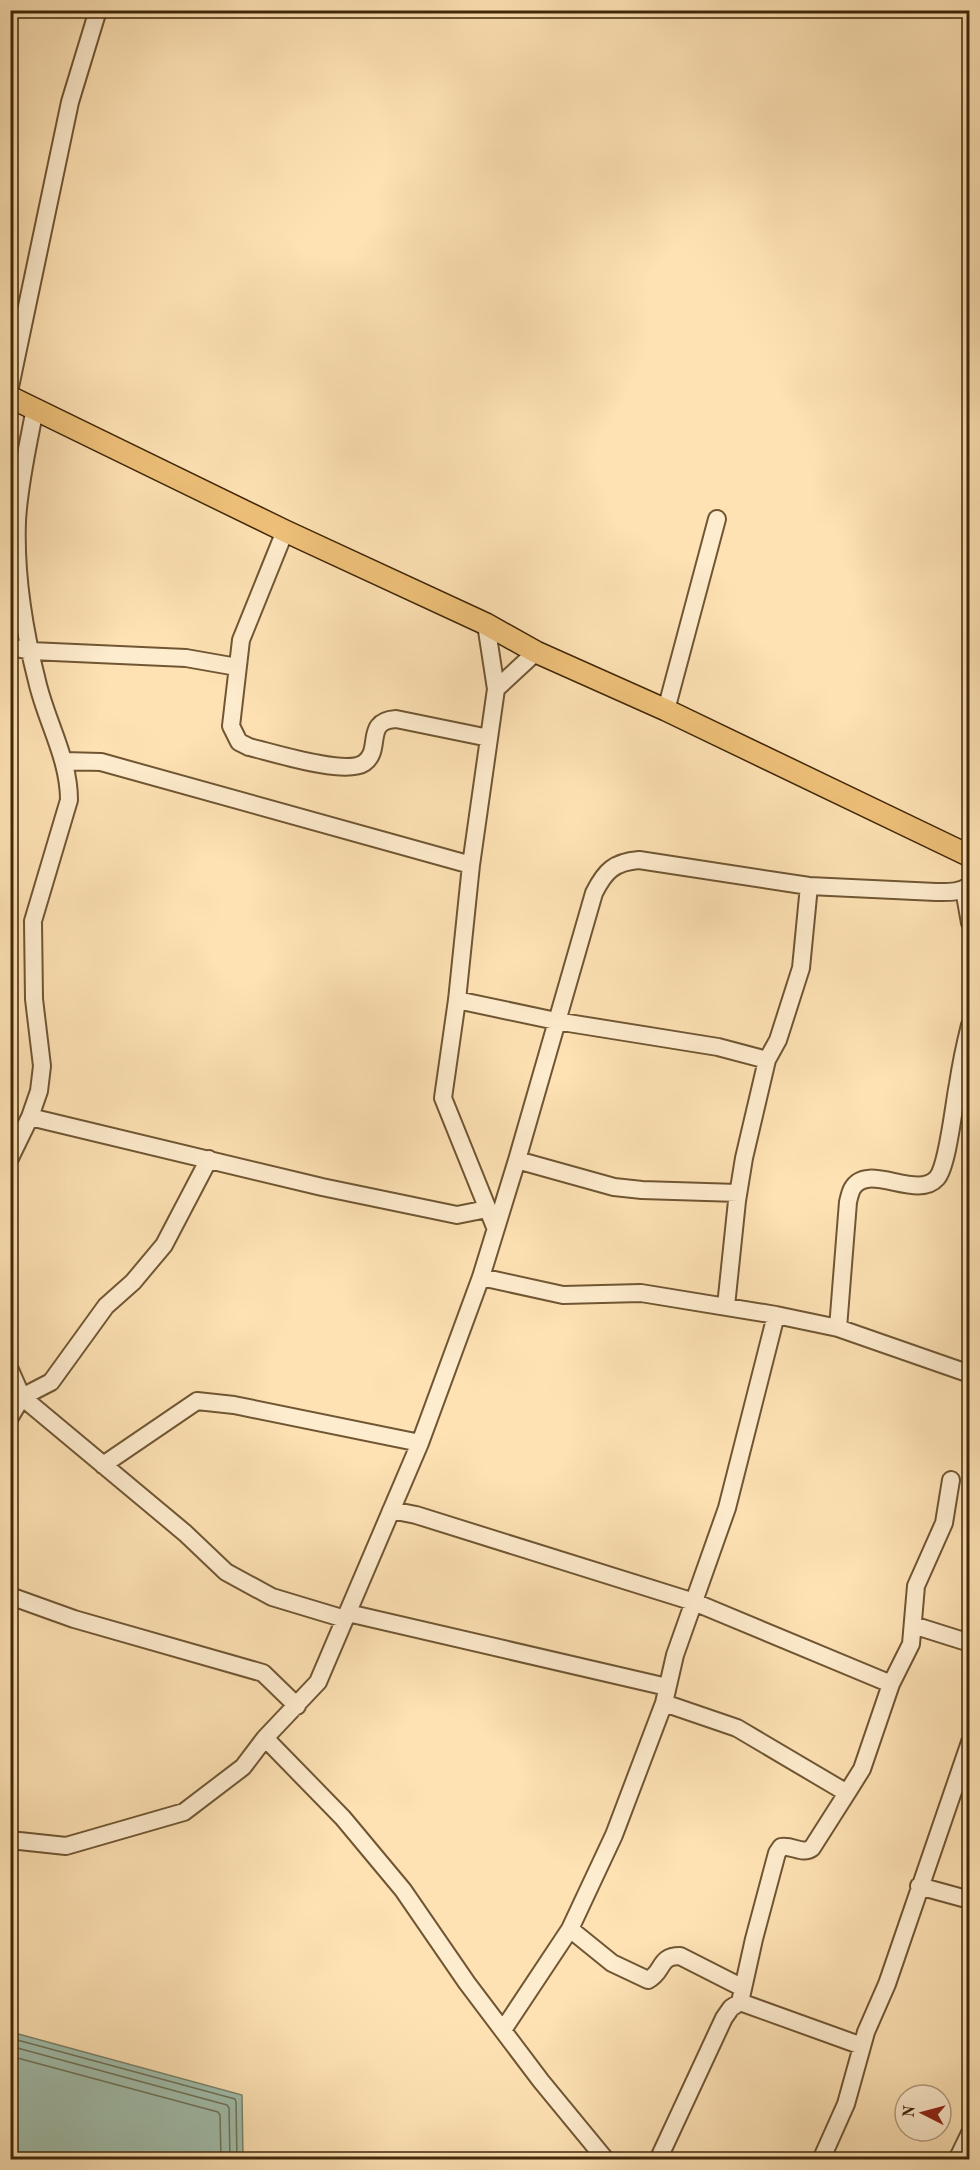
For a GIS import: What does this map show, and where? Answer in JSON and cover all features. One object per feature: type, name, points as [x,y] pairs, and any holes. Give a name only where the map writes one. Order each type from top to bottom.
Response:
[{"type":"main road","points":[[10,397],[285,531],[486,624],[536,652],[666,710],[969,856]]},
{"type":"street","points":[[10,387],[70,102],[98,10]]},
{"type":"street","points":[[10,1158],[30,1117],[39,1091],[42,1066],[34,999],[33,921],[69,800],[69,781],[43,704],[14,563],[21,480],[35,408]]},
{"type":"street","points":[[666,710],[717,519]]},
{"type":"street","points":[[285,531],[242,640],[231,726],[238,742],[249,747],[325,765],[352,767],[363,763],[369,756],[379,725],[384,720],[396,719],[489,738]]},
{"type":"street","points":[[486,624],[496,689],[471,864],[457,1000],[443,1098],[495,1227]]},
{"type":"street","points":[[10,647],[31,651],[186,658],[237,667]]},
{"type":"street","points":[[496,689],[536,652]]},
{"type":"street","points":[[64,761],[101,762],[471,864]]},
{"type":"street","points":[[345,1619],[420,1443],[481,1277],[594,893],[601,879],[612,867],[623,861],[639,860],[809,886],[936,892],[967,887],[969,923]]},
{"type":"street","points":[[726,1306],[738,1193],[767,1060],[778,1040],[801,969],[809,886]]},
{"type":"street","points":[[457,1000],[556,1022],[718,1047],[767,1060]]},
{"type":"street","points":[[838,1328],[848,1202],[852,1188],[862,1180],[875,1179],[911,1185],[930,1184],[938,1177],[948,1139],[969,1025]]},
{"type":"street","points":[[30,1117],[322,1187],[457,1215],[487,1209]]},
{"type":"street","points":[[10,1417],[22,1397],[51,1382],[106,1306],[133,1282],[164,1245],[209,1159]]},
{"type":"street","points":[[517,1160],[614,1187],[738,1193]]},
{"type":"street","points":[[481,1277],[564,1295],[640,1293],[776,1315],[838,1328],[969,1374]]},
{"type":"street","points":[[503,2030],[570,1929],[615,1834],[666,1695],[675,1655],[727,1508],[776,1315]]},
{"type":"street","points":[[10,1370],[22,1397],[185,1533],[226,1572],[272,1597],[345,1619]]},
{"type":"street","points":[[103,1465],[197,1401],[234,1405],[420,1443]]},
{"type":"street","points":[[658,2160],[724,2018],[742,1995],[777,1853],[782,1847],[789,1846],[801,1851],[812,1848],[862,1769],[891,1683],[911,1644],[916,1586],[944,1523],[951,1480]]},
{"type":"street","points":[[391,1510],[416,1515],[694,1602],[891,1683]]},
{"type":"street","points":[[10,1596],[74,1619],[263,1673],[297,1706]]},
{"type":"street","points":[[10,1840],[66,1846],[184,1812],[243,1767],[265,1738],[318,1682],[348,1612],[666,1695],[737,1728],[847,1793]]},
{"type":"street","points":[[913,1625],[969,1643]]},
{"type":"street","points":[[265,1738],[343,1818],[403,1890],[541,2081],[606,2160]]},
{"type":"street","points":[[821,2160],[846,2104],[862,2046],[887,1984],[969,1742]]},
{"type":"street","points":[[920,1887],[969,1900]]},
{"type":"street","points":[[570,1929],[612,1963],[648,1980],[656,1976],[664,1961],[670,1956],[680,1956],[742,1995],[862,2046]]},
{"type":"street","points":[[957,2160],[969,2133]]},
{"type":"water","points":[[11,2032],[242,2095],[243,2159],[11,2159]]}]
